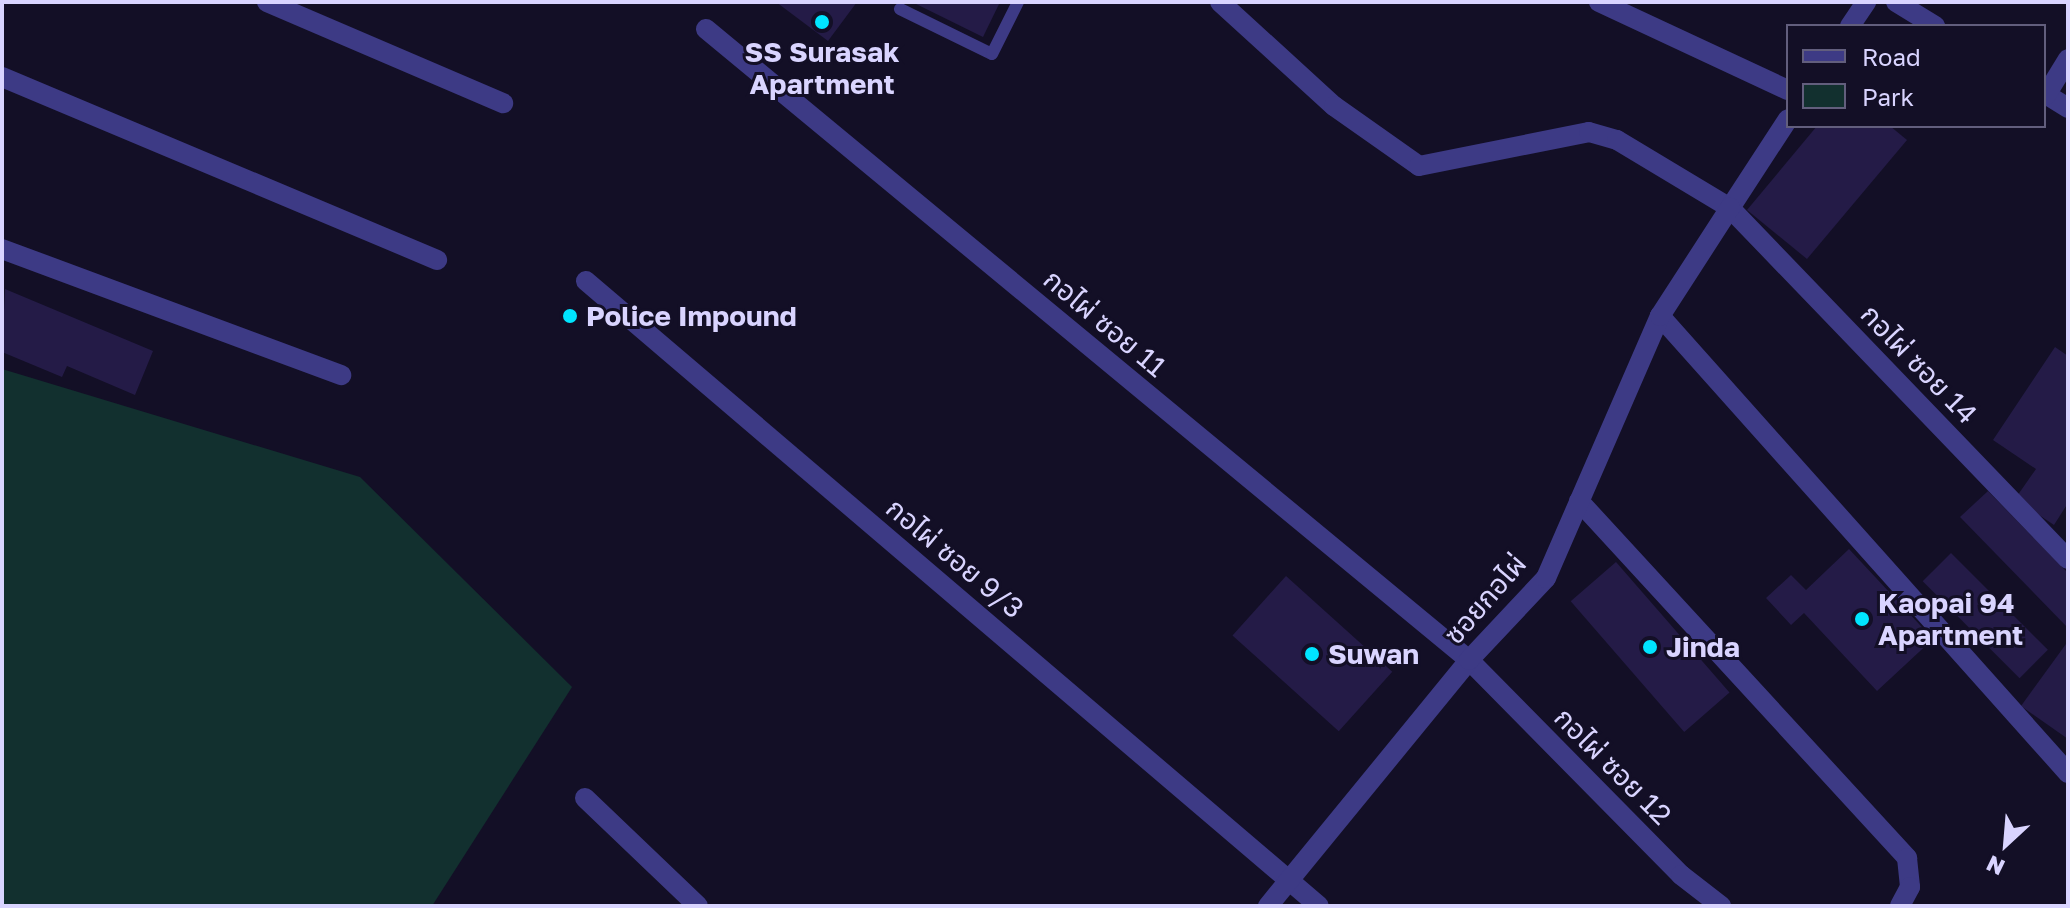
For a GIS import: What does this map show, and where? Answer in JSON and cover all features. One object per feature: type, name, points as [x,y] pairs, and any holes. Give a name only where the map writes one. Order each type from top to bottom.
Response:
[{"type":"street","points":[[267,2],[503,103]]},
{"type":"street","name":"กอไผ่ ซอย 14","points":[[1220,2],[1334,106],[1419,166],[1589,132],[1617,140],[1730,208],[2068,559]]},
{"type":"street","points":[[1599,2],[1786,89]]},
{"type":"street","points":[[1851,24],[1866,2]]},
{"type":"street","points":[[1896,2],[1932,24]]},
{"type":"street","name":"กอไผ่ ซอย 11","points":[[706,29],[1469,660]]},
{"type":"street","points":[[2046,92],[2068,59]]},
{"type":"street","points":[[2,77],[437,260]]},
{"type":"street","points":[[2046,95],[2068,108]]},
{"type":"street","name":"ซอยกอไผ่","points":[[1268,906],[1469,660],[1546,578],[1660,316],[1786,122]]},
{"type":"street","points":[[2,249],[341,375]]},
{"type":"street","name":"กอไผ่ ซอย 9/3","points":[[586,281],[1319,906]]},
{"type":"street","points":[[1660,316],[2068,773]]},
{"type":"street","points":[[1579,501],[1907,858],[1910,887],[1900,906]]},
{"type":"street","name":"กอไผ่ ซอย 12","points":[[1469,660],[1681,875],[1721,906]]},
{"type":"street","points":[[585,798],[698,906]]},
{"type":"lane","points":[[900,9],[992,54],[1018,2]]},
{"type":"green space","points":[[2,369],[360,477],[572,687],[432,906],[2,906]]},
{"type":"building","name":"SS Surasak Apartment","points":[[776,2],[857,2],[828,41]]},
{"type":"building","points":[[912,2],[1000,2],[983,37]]},
{"type":"building","points":[[1815,128],[1892,128],[1907,140],[1807,259],[1747,210]]},
{"type":"building","points":[[5,289],[153,351],[135,395],[67,366],[62,377],[2,352]]},
{"type":"building","points":[[2055,347],[2068,356],[2068,503],[2054,525],[2015,499],[2036,469],[1993,440]]},
{"type":"building","name":"Kaopai 94 Apartment","points":[[1988,491],[2068,573],[2068,628],[1960,517]]},
{"type":"building","name":"Kaopai 94 Apartment","points":[[1849,549],[1933,639],[1877,691],[1804,613],[1791,625],[1766,598],[1791,575],[1806,590]]},
{"type":"building","name":"Kaopai 94 Apartment","points":[[1951,553],[2048,650],[2020,678],[1923,581]]},
{"type":"building","name":"Jinda","points":[[1616,562],[1729,693],[1684,732],[1571,601]]},
{"type":"building","name":"Suwan","points":[[1286,576],[1392,672],[1339,731],[1232,635]]},
{"type":"building","points":[[2068,645],[2068,739],[2021,706]]},
{"type":"place","name":"SS Surasak Apartment","points":[[822,22]]},
{"type":"place","name":"Police Impound","points":[[570,316]]},
{"type":"place","name":"Kaopai 94 Apartment","points":[[1862,619]]},
{"type":"place","name":"Jinda","points":[[1650,647]]},
{"type":"place","name":"Suwan","points":[[1312,654]]}]
